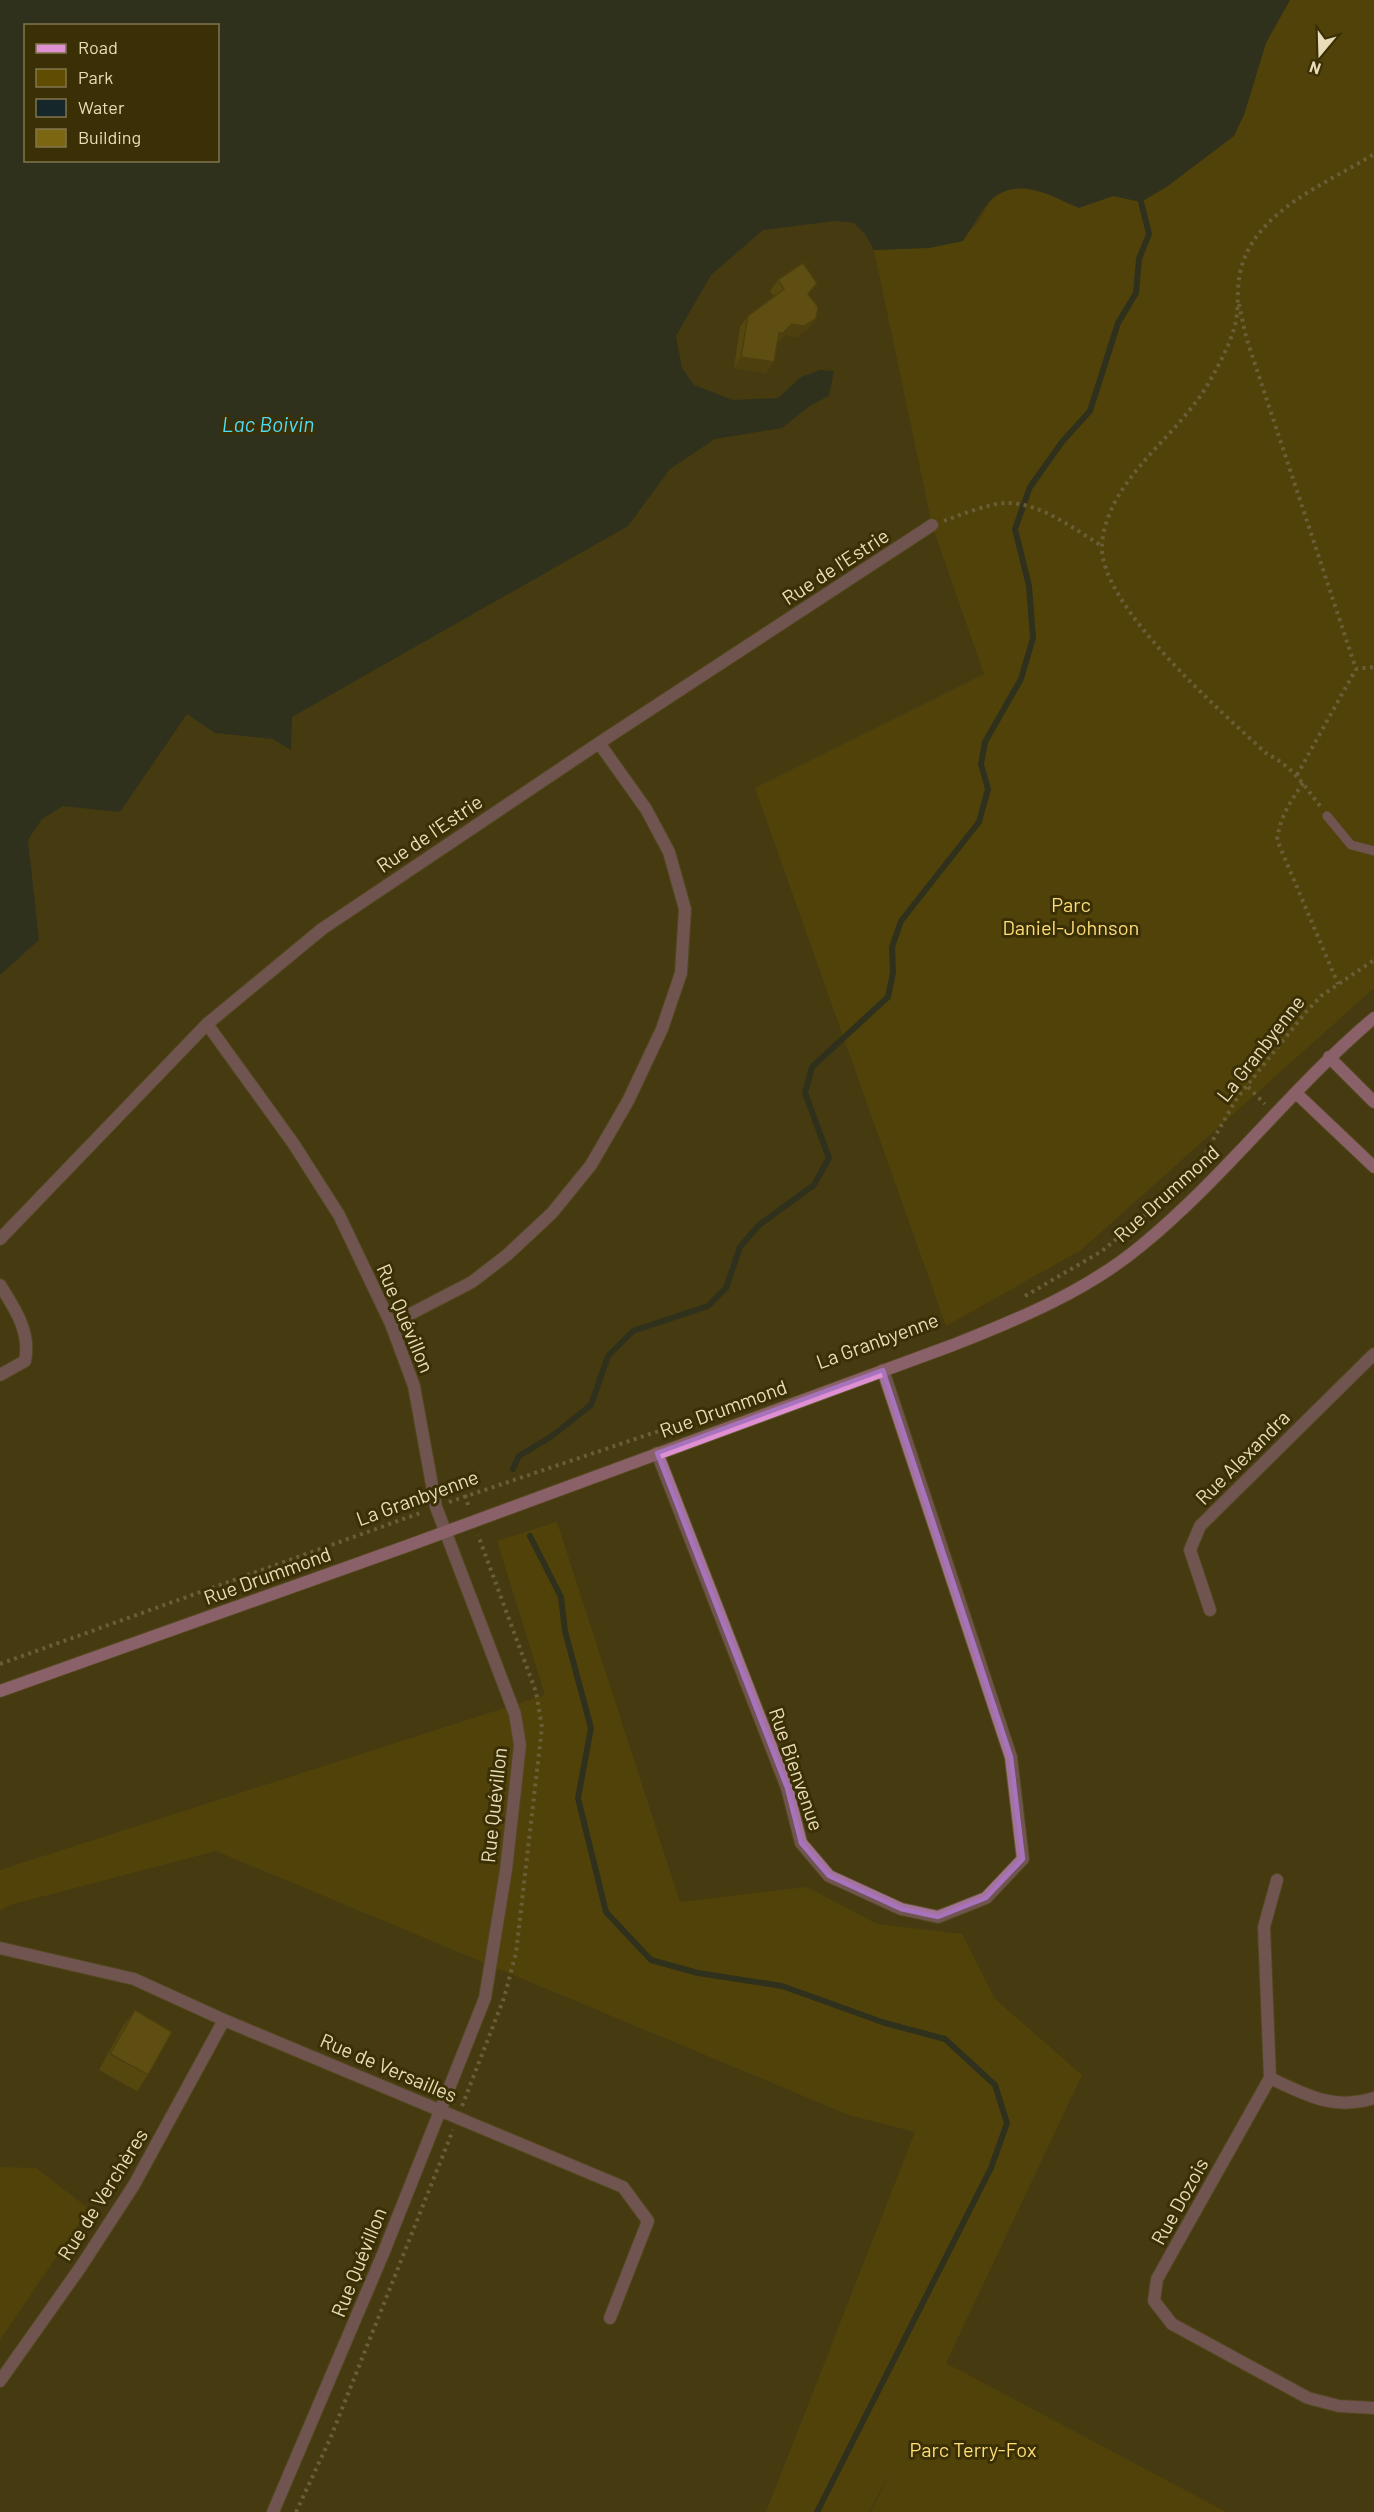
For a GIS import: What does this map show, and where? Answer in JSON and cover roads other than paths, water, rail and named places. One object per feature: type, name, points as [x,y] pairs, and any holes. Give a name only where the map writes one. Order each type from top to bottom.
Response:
[{"type":"street","name":"Rue de l'Estrie","points":[[0,1239],[207,1024],[322,929],[599,743],[932,525]]},
{"type":"street","points":[[391,1324],[472,1282],[507,1255],[552,1213],[591,1165],[628,1101],[662,1029],[681,973],[685,909],[669,852],[646,809],[599,743]]},
{"type":"street","name":"Rue Drummond","points":[[0,1691],[446,1531],[1002,1326],[1075,1291],[1141,1246],[1203,1190],[1276,1116],[1329,1057],[1374,1018]]},
{"type":"street","name":"Rue Quévillon","points":[[207,1024],[293,1143],[339,1215],[391,1324],[414,1386],[436,1507],[515,1714],[520,1745],[506,1870],[485,1998],[378,2265],[273,2512]]},
{"type":"street","points":[[1329,1057],[1374,1102]]},
{"type":"street","points":[[1296,1093],[1374,1167]]},
{"type":"street","points":[[0,1284],[23,1325],[28,1347],[25,1361],[0,1376]]},
{"type":"street","name":"Rue Alexandra","points":[[1210,1610],[1190,1550],[1200,1526],[1374,1354]]},
{"type":"street","name":"Rue Bienvenue","points":[[657,1453],[787,1788],[801,1844],[829,1876],[901,1909],[938,1917],[986,1898],[1023,1858],[1011,1757],[883,1370]]},
{"type":"street","points":[[1277,1880],[1264,1927],[1270,2078],[1316,2100],[1356,2104],[1374,2098]]},
{"type":"street","name":"Rue de Versailles","points":[[0,1948],[69,1962],[134,1979],[224,2020],[623,2187],[648,2221],[610,2318]]},
{"type":"street","name":"Rue de Verchères","points":[[0,2381],[134,2185],[224,2020]]},
{"type":"street","name":"Rue Dozois","points":[[1270,2078],[1157,2279],[1154,2301],[1173,2324],[1308,2398],[1339,2406],[1374,2408]]},
{"type":"lane","points":[[1327,816],[1351,845],[1374,851]]},
{"type":"water","name":"Lac Boivin","points":[[0,0],[1290,0],[1266,43],[1244,115],[1234,136],[1168,186],[1141,202],[1113,196],[1079,208],[1036,190],[1014,189],[1003,192],[988,203],[963,241],[930,248],[874,250],[865,234],[854,223],[835,221],[763,230],[711,275],[676,336],[682,368],[694,385],[733,400],[778,398],[801,377],[820,370],[834,371],[829,396],[811,405],[782,428],[715,439],[670,469],[628,526],[292,717],[291,750],[273,739],[215,733],[187,714],[120,812],[63,806],[42,819],[28,840],[39,940],[0,975]]},
{"type":"waterway","points":[[513,1469],[519,1456],[552,1436],[591,1405],[608,1356],[633,1331],[708,1306],[726,1288],[740,1247],[759,1225],[814,1185],[829,1158],[805,1093],[812,1067],[888,997],[893,973],[892,947],[901,921],[979,822],[988,789],[981,764],[985,742],[1021,679],[1033,638],[1029,586],[1015,529],[1030,487],[1062,442],[1090,411],[1118,323],[1136,293],[1139,259],[1149,234],[1141,202]]},
{"type":"waterway","points":[[530,1536],[561,1597],[565,1631],[591,1728],[578,1798],[606,1912],[651,1960],[698,1973],[782,1986],[885,2023],[945,2039],[995,2085],[1007,2123],[991,2168],[817,2512]]},
{"type":"park label","name":"Parc Daniel-Johnson","points":[[1071,916]]},
{"type":"park label","name":"Parc Terry-Fox","points":[[973,2449]]}]
